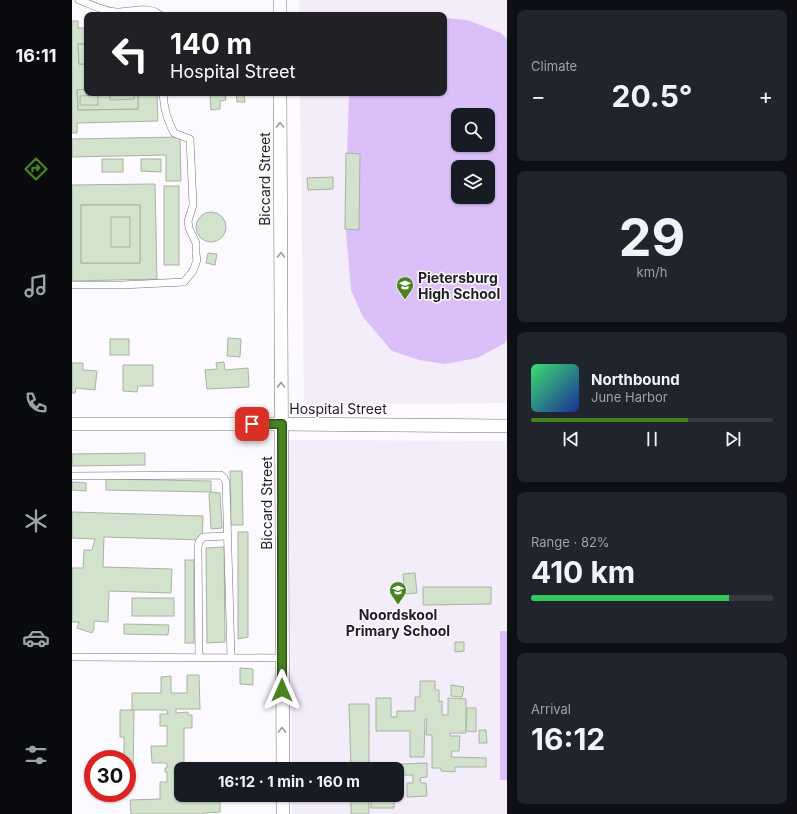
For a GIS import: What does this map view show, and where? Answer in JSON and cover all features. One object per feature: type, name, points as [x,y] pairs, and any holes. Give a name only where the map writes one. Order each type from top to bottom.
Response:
[{"type":"street","points":[[280,0],[280,12]]},
{"type":"street","name":"Biccard Street","points":[[280,96],[283,762]]},
{"type":"street","name":"Hospital Street","points":[[72,424],[507,426]]},
{"type":"street","points":[[283,802],[283,814]]},
{"type":"lane","points":[[79,0],[109,11],[116,12],[141,10],[155,12]]},
{"type":"lane","points":[[72,285],[122,285],[184,282],[193,272],[197,260],[196,243],[189,228],[188,221],[193,205],[190,139],[174,134],[164,108],[163,96]]},
{"type":"lane","points":[[72,476],[221,475],[224,478],[226,482],[231,657]]},
{"type":"lane","points":[[199,657],[199,542],[203,537],[228,536]]},
{"type":"lane","points":[[72,657],[282,658]]},
{"type":"shaded area","name":"Pietersburg High School","points":[[299,0],[507,0],[507,403],[304,405],[300,96],[447,96],[447,12],[299,12]]},
{"type":"shaded area","points":[[447,18],[467,20],[501,33],[507,39],[507,339],[505,343],[477,358],[445,364],[419,360],[392,351],[363,317],[351,290],[345,221],[349,96],[447,96]]},
{"type":"shaded area","name":"Noordskool Primary School","points":[[288,440],[507,441],[507,814],[292,814],[292,802],[404,802],[404,762],[292,762]]},
{"type":"shaded area","points":[[500,631],[507,631],[507,780],[500,780]]},
{"type":"building","points":[[72,21],[78,21],[78,28],[84,28],[84,44],[78,44],[79,64],[84,64],[84,89],[77,90],[78,110],[138,109],[138,96],[157,96],[158,121],[77,123],[77,133],[72,133]]},
{"type":"building","points":[[78,44],[84,44],[84,64],[79,64]]},
{"type":"building","points":[[84,89],[84,96],[138,96],[138,109],[78,110],[77,90]]},
{"type":"building","points":[[80,96],[98,96],[98,105],[80,105]]},
{"type":"building","points":[[110,96],[134,96],[134,99],[110,100]]},
{"type":"building","points":[[210,96],[225,96],[226,100],[220,101],[220,109],[211,110]]},
{"type":"building","points":[[236,96],[244,96],[245,102],[237,102]]},
{"type":"building","points":[[180,137],[181,181],[166,181],[166,155],[72,157],[72,139]]},
{"type":"building","points":[[346,153],[360,154],[359,230],[345,229]]},
{"type":"building","points":[[102,159],[123,159],[123,172],[102,172]]},
{"type":"building","points":[[141,159],[161,159],[161,172],[141,171]]},
{"type":"building","points":[[333,177],[333,189],[308,190],[307,178]]},
{"type":"building","points":[[155,184],[157,279],[72,281],[72,185]],"holes":[[[81,205],[140,205],[140,263],[81,263]]]},
{"type":"building","points":[[164,186],[179,186],[179,265],[164,265]]},
{"type":"building","points":[[81,205],[140,205],[140,263],[81,263]]},
{"type":"building","points":[[211,212],[222,216],[226,227],[222,238],[211,242],[200,238],[196,227],[200,216]]},
{"type":"building","points":[[111,217],[130,217],[130,247],[111,247]]},
{"type":"building","points":[[208,253],[217,254],[215,265],[206,263]]},
{"type":"building","points":[[228,338],[241,339],[240,357],[227,356]]},
{"type":"building","points":[[110,339],[129,339],[129,355],[110,355]]},
{"type":"building","points":[[224,362],[225,370],[248,368],[249,387],[207,389],[205,370],[217,369],[216,363]]},
{"type":"building","points":[[72,363],[83,363],[83,370],[97,371],[95,390],[76,388],[75,393],[72,393]]},
{"type":"building","points":[[123,365],[153,365],[153,386],[138,386],[137,392],[123,391]]},
{"type":"building","points":[[145,453],[145,465],[72,466],[72,454]]},
{"type":"building","points":[[230,471],[242,471],[243,525],[231,525]]},
{"type":"building","points":[[106,479],[211,481],[211,492],[106,490]]},
{"type":"building","points":[[72,482],[86,483],[86,491],[72,490]]},
{"type":"building","points":[[211,492],[220,493],[222,528],[211,529],[209,494]]},
{"type":"building","points":[[72,512],[203,516],[202,540],[104,537],[103,567],[172,569],[171,593],[109,591],[108,622],[94,621],[94,629],[92,633],[77,628],[79,622],[72,622],[72,568],[83,568],[84,550],[92,550],[95,539],[72,538]]},
{"type":"building","points":[[238,532],[248,532],[248,637],[238,639]]},
{"type":"building","points":[[224,547],[225,642],[207,643],[206,548]]},
{"type":"building","points":[[185,560],[194,560],[194,643],[185,643]]},
{"type":"building","points":[[415,573],[417,593],[405,594],[403,574]]},
{"type":"building","points":[[423,587],[491,587],[491,604],[423,605]]},
{"type":"building","points":[[132,598],[174,598],[174,616],[132,616]]},
{"type":"building","points":[[124,624],[169,625],[168,635],[124,634]]},
{"type":"building","points":[[455,642],[464,642],[464,651],[455,652]]},
{"type":"building","points":[[240,668],[253,669],[253,685],[240,684]]},
{"type":"building","points":[[187,675],[199,675],[200,709],[176,709],[176,713],[188,712],[188,715],[192,715],[192,728],[184,728],[184,762],[174,762],[174,802],[220,802],[220,812],[203,814],[131,814],[130,802],[136,802],[136,800],[160,799],[160,782],[167,782],[167,772],[165,772],[165,768],[167,768],[167,763],[152,763],[151,746],[167,746],[167,726],[160,726],[160,714],[168,714],[167,710],[132,710],[132,693],[161,693],[161,677],[171,676],[171,693],[187,693]]},
{"type":"building","points":[[420,681],[435,681],[435,690],[439,690],[439,702],[442,701],[442,715],[448,715],[448,698],[466,699],[466,733],[450,733],[450,736],[460,736],[459,751],[452,751],[451,757],[486,758],[486,767],[455,767],[455,772],[441,771],[441,768],[432,768],[432,735],[426,735],[427,719],[425,719],[424,757],[410,757],[410,731],[376,731],[376,698],[391,698],[391,717],[397,717],[397,711],[415,711],[415,697],[420,697]]},
{"type":"building","points":[[451,685],[464,687],[462,697],[451,696]]},
{"type":"building","points":[[349,704],[369,704],[369,762],[351,762]]},
{"type":"building","points":[[467,708],[476,708],[476,732],[466,731]]},
{"type":"building","points":[[120,710],[134,710],[133,750],[124,750],[124,737],[120,737]]},
{"type":"building","points":[[479,730],[486,730],[487,743],[479,743]]},
{"type":"building","points":[[427,763],[427,777],[420,778],[421,783],[426,783],[427,796],[407,797],[407,783],[413,783],[413,775],[404,775],[404,764]]},
{"type":"building","points":[[351,802],[369,802],[369,814],[351,814]]},
{"type":"building","points":[[371,802],[394,802],[394,808],[371,808]]},
{"type":"place","name":"Pietersburg High School","points":[[405,300]]},
{"type":"place","name":"Noordskool Primary School","points":[[398,605]]},
{"type":"route","points":[[252,424],[282,424],[282,690]]}]
